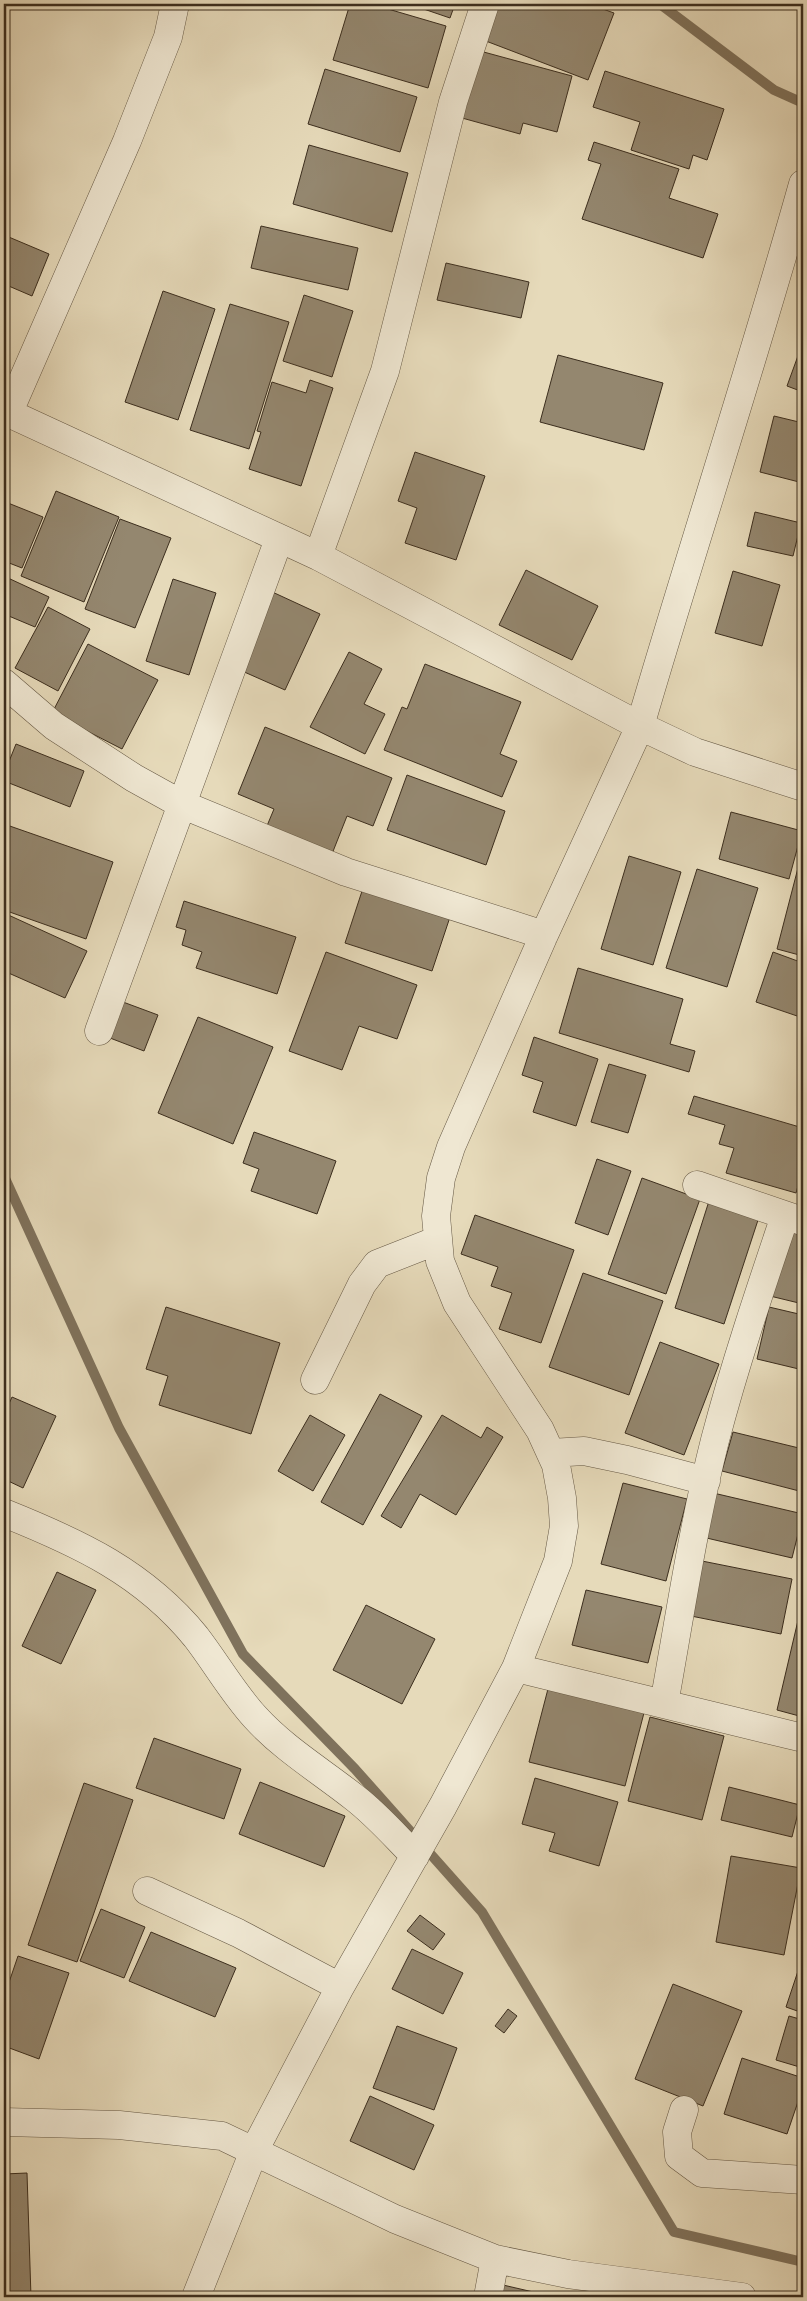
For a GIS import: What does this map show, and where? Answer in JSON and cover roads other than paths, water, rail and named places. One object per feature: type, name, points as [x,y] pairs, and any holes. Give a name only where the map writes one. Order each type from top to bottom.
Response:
[{"type":"street","points":[[174,4],[168,37],[127,141],[6,412],[318,556],[640,726],[695,752],[803,787]]},
{"type":"street","points":[[318,556],[385,371],[453,102],[485,4]]},
{"type":"street","points":[[196,2297],[254,2151],[340,1987],[443,1806],[516,1668],[556,1569],[564,1526],[562,1498],[556,1465],[540,1430],[457,1303],[440,1261],[436,1216],[439,1188],[451,1147],[544,936],[640,726],[693,546],[761,333],[803,184]]},
{"type":"street","points":[[99,1031],[279,539]]},
{"type":"street","points":[[4,683],[54,726],[134,778],[181,804],[346,872],[544,936]]},
{"type":"street","points":[[664,1704],[693,1537],[706,1482],[747,1330],[794,1219],[696,1185]]},
{"type":"street","points":[[315,1380],[362,1284],[378,1264],[438,1240]]},
{"type":"street","points":[[550,1454],[584,1451],[627,1460],[706,1482]]},
{"type":"street","points":[[4,1513],[66,1538],[121,1568],[161,1601],[195,1636],[254,1716],[290,1749],[357,1799],[417,1852]]},
{"type":"street","points":[[516,1668],[803,1738]]},
{"type":"street","points":[[147,1891],[238,1933],[340,1987]]},
{"type":"street","points":[[684,2110],[677,2132],[679,2156],[702,2173],[803,2180]]},
{"type":"street","points":[[4,2122],[184,2130],[222,2136],[396,2219],[495,2259],[568,2274],[742,2297]]},
{"type":"street","points":[[488,2297],[495,2259]]},
{"type":"waterway","points":[[660,4],[774,90],[803,103]]},
{"type":"waterway","points":[[4,1176],[119,1428],[243,1654],[355,1769],[482,1912],[674,2232],[803,2262]]}]
